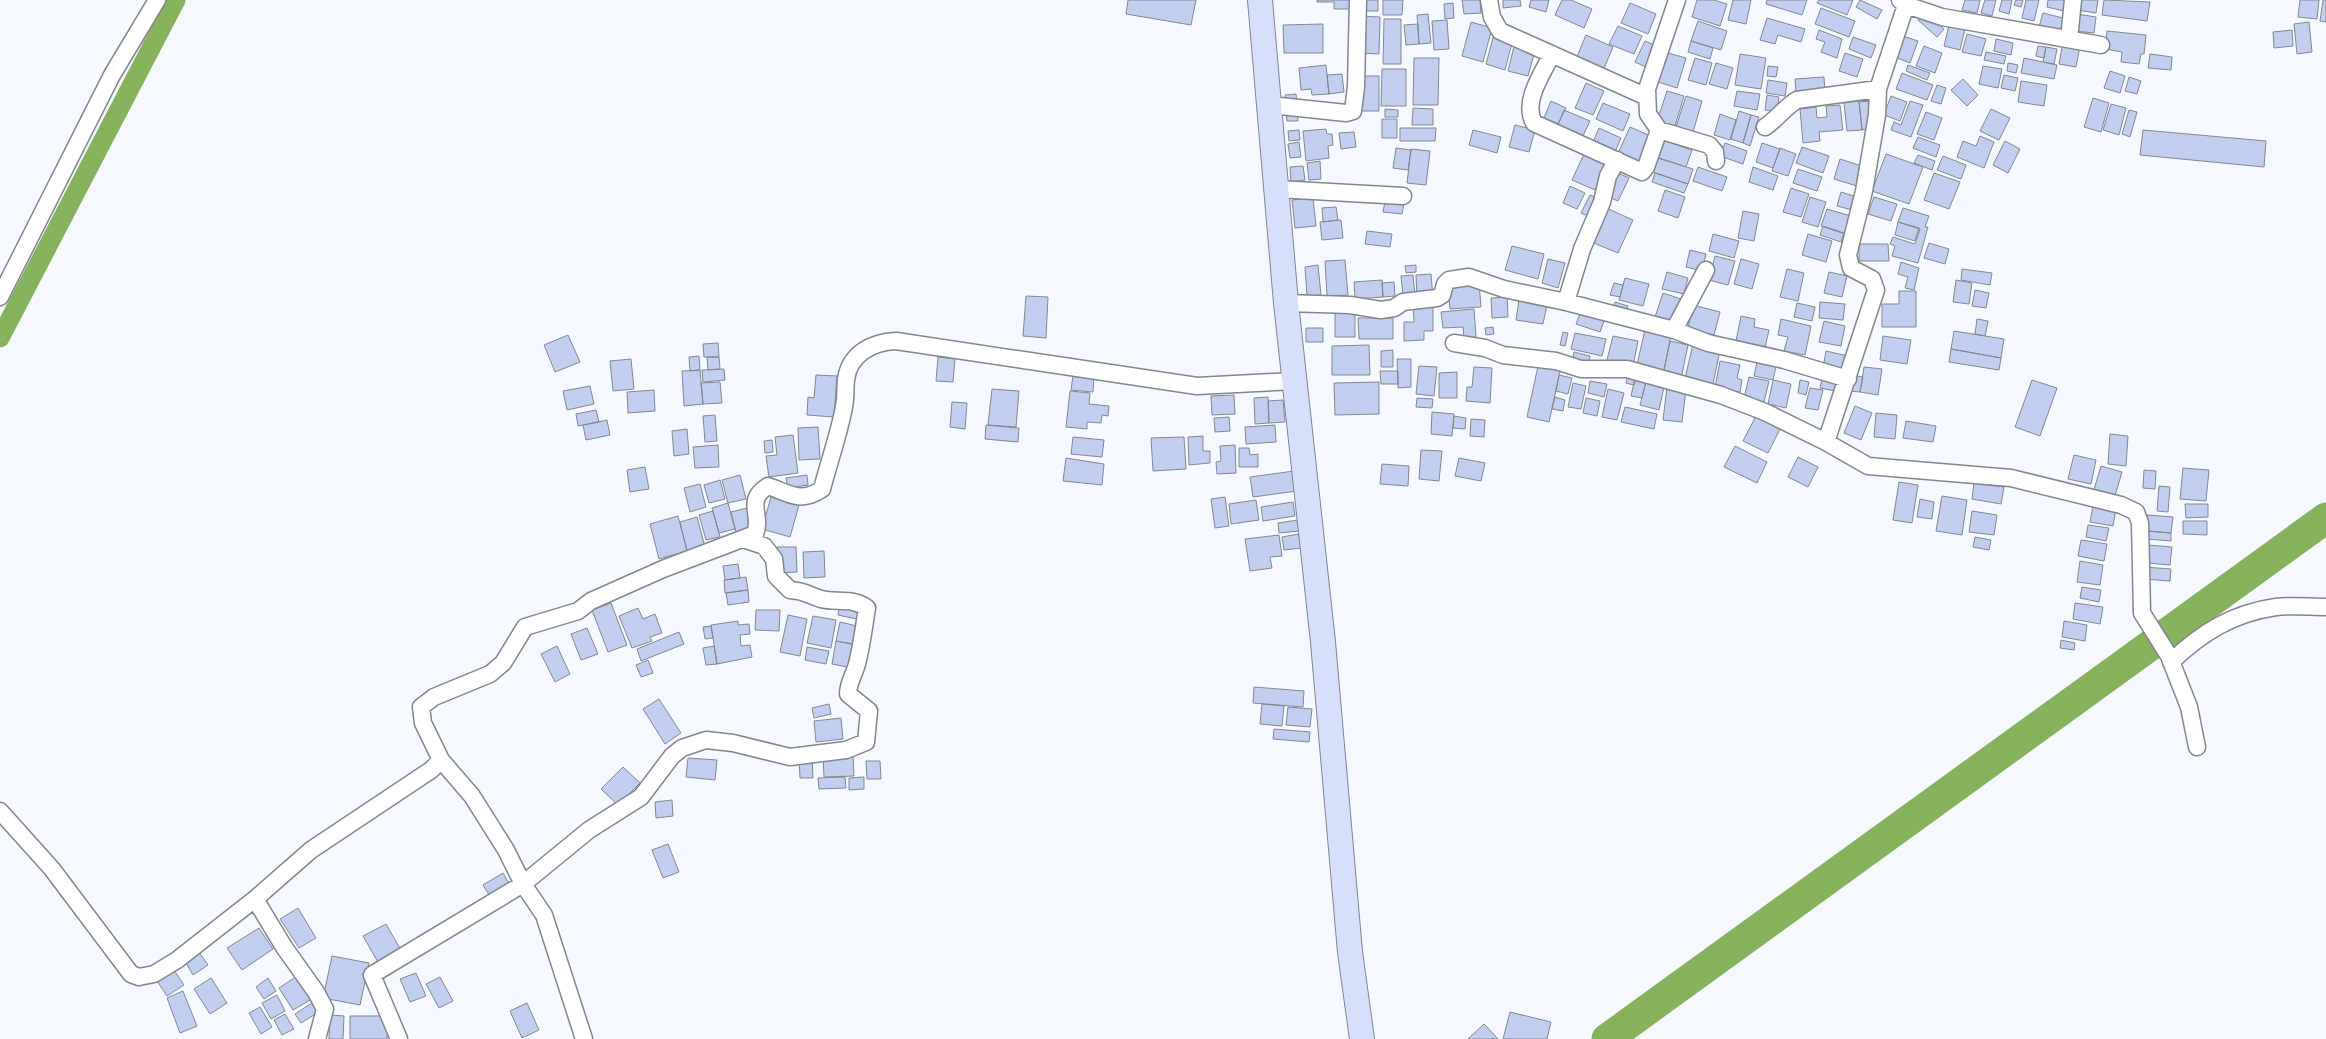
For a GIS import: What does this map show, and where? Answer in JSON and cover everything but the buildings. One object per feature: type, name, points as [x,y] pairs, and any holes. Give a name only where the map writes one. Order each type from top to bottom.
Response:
[{"type":"street","points":[[0,297],[112,75],[157,0]]},
{"type":"street","points":[[1260,0],[1286,303],[1323,642],[1350,952],[1362,1039]]},
{"type":"street","points":[[1270,104],[1346,114],[1353,111],[1356,87],[1358,0]]},
{"type":"street","points":[[1489,0],[1492,17],[1500,30],[1647,97]]},
{"type":"street","points":[[1677,0],[1647,89],[1648,114],[1659,130],[1709,145],[1715,152],[1716,161]]},
{"type":"street","points":[[2069,39],[2073,0]]},
{"type":"street","points":[[1826,442],[1876,290],[1872,279],[1851,268],[1848,255],[1864,191],[1876,124],[1878,89],[1903,3],[1942,17],[2101,46]]},
{"type":"street","points":[[1552,54],[1529,104],[1530,117],[1534,123],[1642,172],[1646,167],[1659,130]]},
{"type":"street","points":[[1765,126],[1777,119],[1797,100],[1878,89]]},
{"type":"street","points":[[1566,302],[1582,249],[1602,202],[1608,176],[1617,160]]},
{"type":"street","points":[[1277,188],[1403,196]]},
{"type":"street","points":[[1674,330],[1706,270]]},
{"type":"street","points":[[1286,303],[1350,306],[1381,310],[1394,308],[1404,302],[1437,298],[1442,294],[1445,284],[1449,280],[1469,277],[1504,289],[1566,302],[1674,330],[1708,343],[1784,360],[1848,379]]},
{"type":"street","points":[[584,1039],[544,915],[523,884],[506,850],[472,796],[441,760],[422,723],[421,707],[434,697],[490,674],[503,662],[525,627],[578,611],[591,601],[663,569],[755,534],[758,526],[754,509],[759,492],[768,486],[798,497],[812,495],[822,489],[844,406],[846,378],[849,368],[855,358],[866,348],[882,342],[896,341],[1197,386],[1294,381]]},
{"type":"street","points":[[1454,343],[1485,348],[1503,355],[1556,361],[1581,369],[1627,369],[1720,395],[1765,412],[1826,442],[1868,466],[2011,478],[2121,505],[2136,512],[2140,531],[2142,613],[2170,659],[2189,707],[2197,747]]},
{"type":"street","points":[[399,1039],[372,975],[523,884],[589,830],[641,797],[672,756],[682,748],[706,740],[734,742],[790,757],[846,750],[866,742],[869,711],[848,694],[848,684],[855,671],[859,656],[867,608],[860,603],[821,599],[805,590],[790,590],[776,576],[774,559],[764,546],[743,539]]},
{"type":"street","points":[[2170,659],[2201,636],[2232,618],[2277,607],[2326,607]]},
{"type":"street","points":[[0,811],[52,869],[132,974],[139,977],[154,974],[177,960],[255,899],[310,850],[431,770],[441,760]]},
{"type":"street","points":[[255,899],[284,947],[316,992],[325,1009],[317,1039]]},
{"type":"waterway","points":[[0,338],[176,0]]},
{"type":"waterway","points":[[1607,1039],[2326,518]]}]
